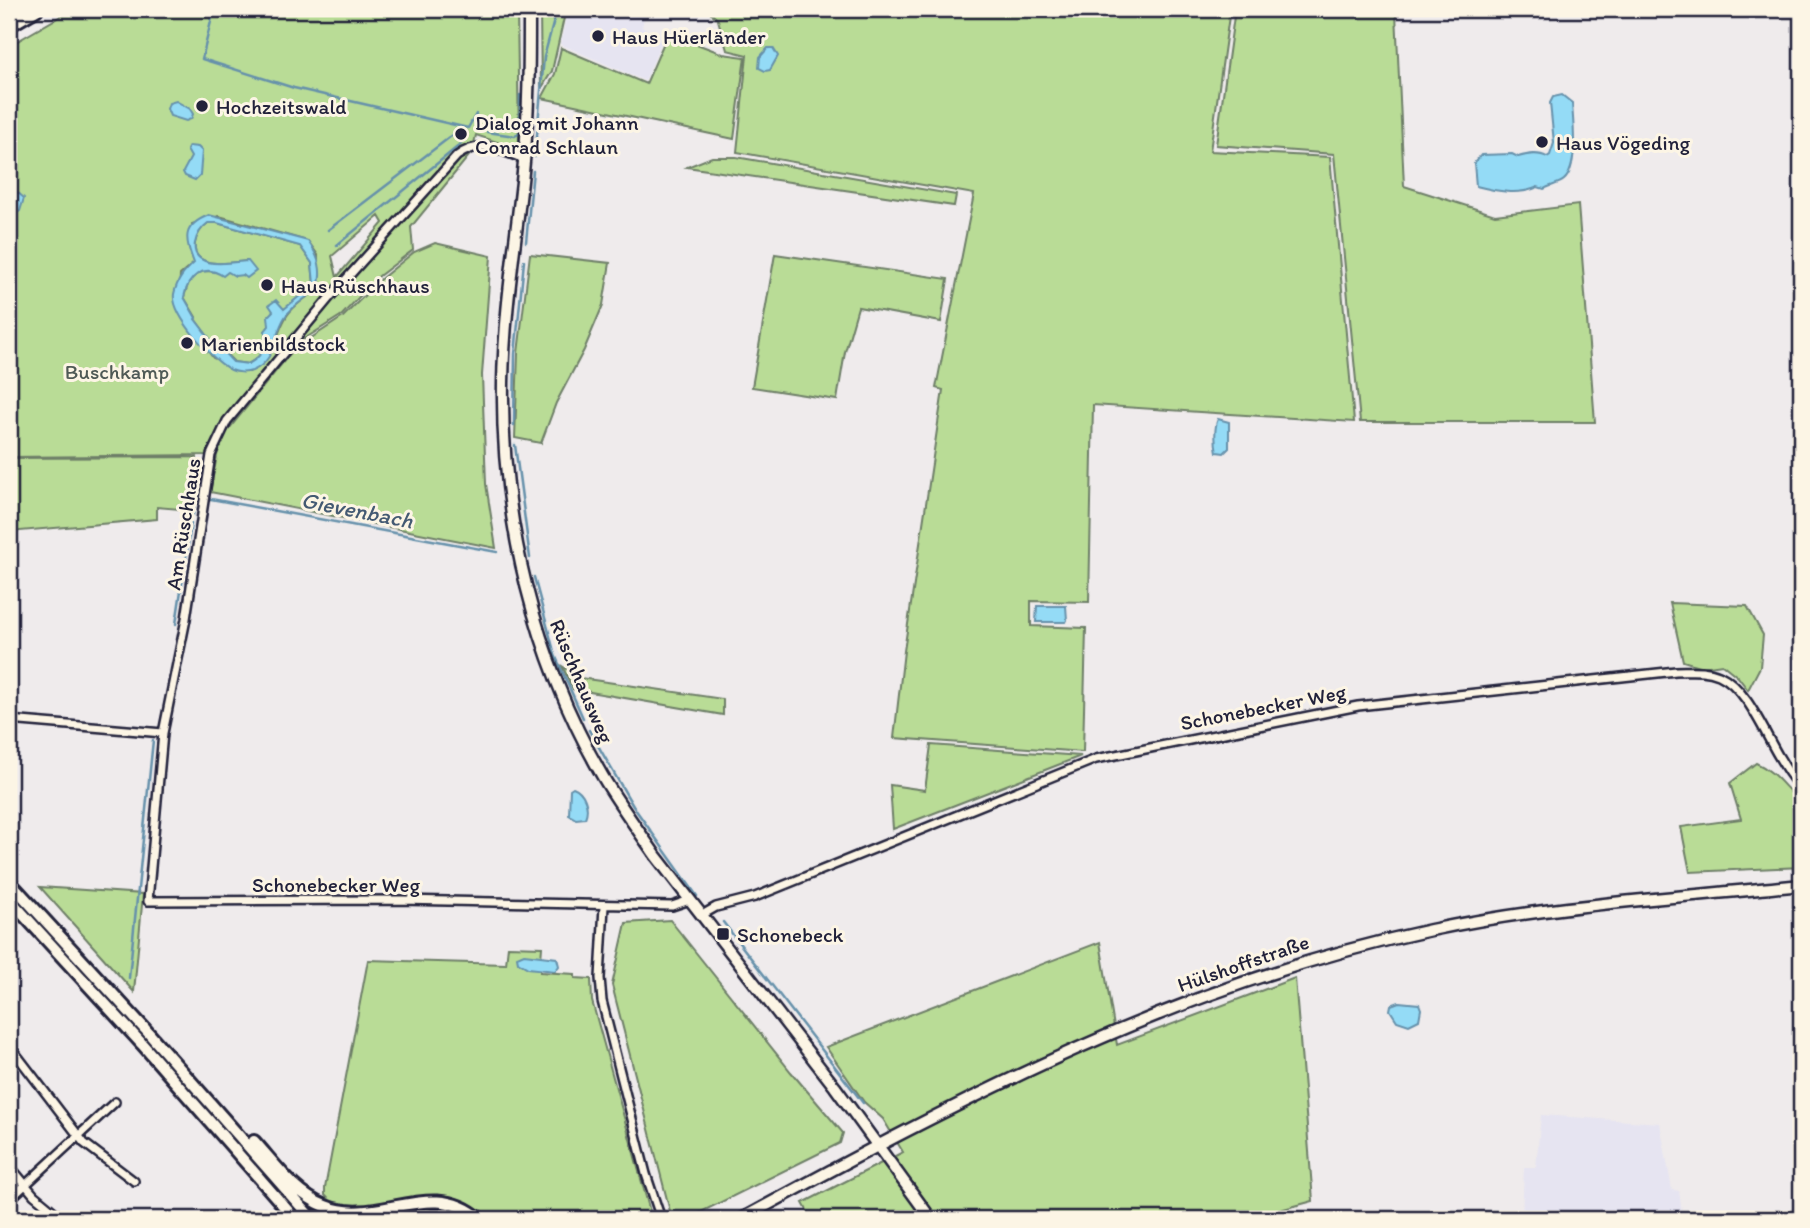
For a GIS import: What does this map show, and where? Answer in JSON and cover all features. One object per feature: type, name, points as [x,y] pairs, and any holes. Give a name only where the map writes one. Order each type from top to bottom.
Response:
[{"type":"highway","points":[[9,15],[20,9]]},
{"type":"highway","points":[[9,25],[36,9]]},
{"type":"highway","points":[[9,881],[191,1080],[312,1219]]},
{"type":"highway","points":[[9,899],[142,1044],[295,1219]]},
{"type":"highway","points":[[191,1080],[220,1102],[292,1183],[311,1199],[325,1206],[339,1211],[362,1211],[443,1201],[461,1206],[480,1219]]},
{"type":"highway","points":[[424,1219],[440,1216],[461,1219]]},
{"type":"main road","name":"Rüschhausweg","points":[[529,9],[524,159],[503,380],[505,462],[521,562],[547,658],[582,737],[624,811],[878,1144],[931,1219]]},
{"type":"main road","name":"Hülshoffstraße","points":[[741,1219],[878,1144],[1042,1063],[1130,1024],[1237,984],[1328,955],[1429,930],[1521,914],[1605,903],[1801,885]]},
{"type":"street","name":"Am Rüschhaus","points":[[163,733],[186,619],[211,455],[227,421],[330,297],[457,156],[471,147],[479,146],[498,149],[524,159]]},
{"type":"street","name":"Schonebecker Weg","points":[[702,915],[716,907],[755,897],[1085,762],[1320,713],[1393,701],[1676,671],[1708,672],[1720,676],[1736,688],[1756,716],[1790,775],[1801,787]]},
{"type":"street","points":[[9,720],[163,733]]},
{"type":"street","name":"Schonebecker Weg","points":[[163,733],[149,901],[401,900],[672,906],[690,900]]},
{"type":"street","points":[[604,906],[600,978],[602,1001],[646,1174],[661,1219]]},
{"type":"street","points":[[9,1045],[84,1143],[134,1181]]},
{"type":"street","points":[[9,1199],[115,1102]]},
{"type":"street","points":[[9,1165],[26,1185],[63,1219]]},
{"type":"shaded area","points":[[568,9],[646,9],[642,27],[663,39],[645,81],[560,44]]},
{"type":"shaded area","points":[[1541,1115],[1660,1123],[1672,1190],[1679,1191],[1683,1219],[1522,1219],[1524,1167],[1536,1167]]},
{"type":"green space","name":"Buschkamp","points":[[73,9],[517,9],[519,143],[506,145],[476,135],[472,152],[411,227],[413,250],[379,276],[342,315],[290,348],[225,419],[208,455],[9,457],[9,46]],"holes":[[[219,216],[308,241],[318,255],[318,289],[291,310],[265,361],[249,372],[213,358],[178,310],[180,275],[194,263],[192,224]],[[379,216],[383,223],[337,277],[332,256]]]},
{"type":"green space","points":[[540,9],[566,9],[552,71],[541,89]]},
{"type":"green space","points":[[707,9],[1230,9],[1210,151],[1330,157],[1354,422],[1093,405],[1089,602],[1031,601],[1031,626],[1086,628],[1083,752],[894,738],[904,651],[943,390],[936,388],[974,194],[737,152],[747,55],[727,50],[718,20]]},
{"type":"green space","points":[[1235,9],[1396,13],[1404,186],[1495,215],[1578,205],[1595,422],[1360,422],[1334,154],[1216,145]]},
{"type":"green space","points":[[668,33],[723,54],[745,57],[734,139],[542,98],[555,74],[561,48],[646,84]]},
{"type":"green space","points":[[712,157],[736,157],[956,195],[954,206],[687,167]]},
{"type":"green space","points":[[208,223],[217,223],[300,246],[312,263],[314,284],[284,310],[273,311],[265,331],[262,350],[257,358],[248,364],[234,362],[214,345],[195,319],[184,297],[189,281],[202,271],[228,272],[248,261],[217,263],[201,259],[195,249],[196,238]]},
{"type":"green space","points":[[435,243],[491,256],[482,375],[486,484],[496,548],[210,492],[220,440],[293,350],[343,317],[382,278],[414,252]]},
{"type":"green space","points":[[530,254],[610,263],[603,305],[584,350],[556,403],[541,443],[515,438],[518,353]]},
{"type":"green space","points":[[775,254],[948,279],[941,322],[858,307],[845,352],[837,400],[752,387]]},
{"type":"green space","points":[[197,457],[191,510],[157,507],[157,519],[9,532],[9,458]]},
{"type":"green space","points":[[1670,603],[1747,606],[1763,635],[1760,667],[1748,690],[1738,677],[1722,664],[1702,667],[1683,661]]},
{"type":"green space","points":[[562,666],[580,678],[723,699],[723,715],[573,689]]},
{"type":"green space","points":[[931,745],[1081,756],[893,829],[890,785],[925,790]]},
{"type":"green space","points":[[1756,763],[1774,775],[1801,802],[1801,867],[1690,872],[1681,827],[1741,819],[1730,783]]},
{"type":"green space","points":[[40,887],[143,894],[134,992]]},
{"type":"green space","points":[[670,920],[843,1133],[840,1143],[687,1219],[672,1219],[612,985],[626,923]]},
{"type":"green space","points":[[1100,942],[1117,1045],[1295,978],[1313,1201],[1247,1219],[819,1219],[810,1216],[803,1203],[903,1152],[883,1119],[864,1102],[826,1047]]},
{"type":"green space","points":[[508,946],[542,947],[540,972],[575,974],[575,978],[591,979],[592,1001],[652,1219],[489,1219],[467,1202],[443,1196],[418,1196],[369,1206],[333,1204],[325,1195],[325,1188],[368,960],[506,964]]},
{"type":"green space","points":[[303,1198],[329,1211],[445,1204],[477,1219],[432,1215],[417,1219],[318,1219]]},
{"type":"water","points":[[768,48],[773,48],[778,56],[770,70],[765,71],[759,68],[760,57]]},
{"type":"water","points":[[1562,95],[1572,103],[1574,132],[1572,165],[1564,180],[1544,189],[1538,187],[1515,192],[1476,186],[1474,163],[1481,155],[1550,155],[1554,143],[1550,103],[1553,97]]},
{"type":"water","points":[[176,101],[190,109],[193,114],[191,119],[186,121],[170,116],[167,109],[169,103]]},
{"type":"water","points":[[189,146],[198,147],[202,151],[200,175],[195,180],[185,176],[183,172],[191,157],[187,150]]},
{"type":"water","points":[[9,190],[24,198],[20,211],[9,219]]},
{"type":"water","points":[[209,215],[308,241],[317,258],[320,270],[318,289],[288,313],[281,324],[270,355],[260,367],[252,371],[233,371],[214,358],[186,325],[175,303],[177,285],[194,263],[187,240],[188,234],[200,219]],"holes":[[[208,223],[217,223],[300,246],[312,263],[314,284],[284,309],[276,300],[269,305],[273,311],[268,316],[269,326],[265,331],[264,346],[257,358],[248,364],[233,362],[214,344],[195,319],[184,297],[189,283],[203,272],[216,272],[223,276],[228,272],[247,278],[256,271],[248,261],[212,263],[197,255],[195,244],[199,232]]]},
{"type":"water","points":[[1218,419],[1229,422],[1229,448],[1224,453],[1217,452],[1216,448],[1215,431]]},
{"type":"water","points":[[1037,606],[1066,606],[1066,622],[1036,622]]},
{"type":"water","points":[[573,787],[585,800],[585,818],[576,819],[569,815],[570,789]]},
{"type":"water","points":[[524,954],[557,958],[559,966],[555,971],[528,968],[518,962],[517,957]]},
{"type":"water","points":[[1399,1002],[1419,1004],[1419,1020],[1409,1025],[1397,1021],[1390,1010],[1391,1005]]},
{"type":"waterway","points":[[214,9],[202,59],[294,88],[468,128],[476,114]]},
{"type":"waterway","name":"Gievenbach","points":[[535,157],[544,57],[557,9]]},
{"type":"waterway","points":[[487,132],[515,136],[520,133],[520,95]]},
{"type":"waterway","points":[[328,230],[454,134]]},
{"type":"waterway","points":[[337,245],[461,144]]},
{"type":"waterway","name":"Gievenbach","points":[[526,242],[533,171]]},
{"type":"waterway","name":"Gievenbach","points":[[514,425],[515,354],[524,261]]},
{"type":"waterway","name":"Gievenbach","points":[[515,445],[530,558]]},
{"type":"waterway","name":"Gievenbach","points":[[193,515],[195,496],[198,497]]},
{"type":"waterway","name":"Gievenbach","points":[[211,499],[497,552]]},
{"type":"waterway","name":"Gievenbach","points":[[176,624],[191,524]]},
{"type":"waterway","points":[[534,577],[555,655],[583,718]]},
{"type":"waterway","points":[[589,730],[633,806],[697,896]]},
{"type":"waterway","name":"Gievenbach","points":[[129,978],[153,740]]},
{"type":"waterway","points":[[723,922],[863,1103]]},
{"type":"place","name":"Haus Hüerländer","points":[[598,36]]},
{"type":"place","name":"Hochzeitswald","points":[[202,106]]},
{"type":"place","name":"Dialog mit Johann Conrad Schlaun","points":[[461,134]]},
{"type":"place","name":"Haus Vögeding","points":[[1542,142]]},
{"type":"place","name":"Haus Rüschhaus","points":[[267,285]]},
{"type":"place","name":"Marienbildstock","points":[[187,343]]},
{"type":"place","name":"Schonebeck","points":[[723,934]]}]
